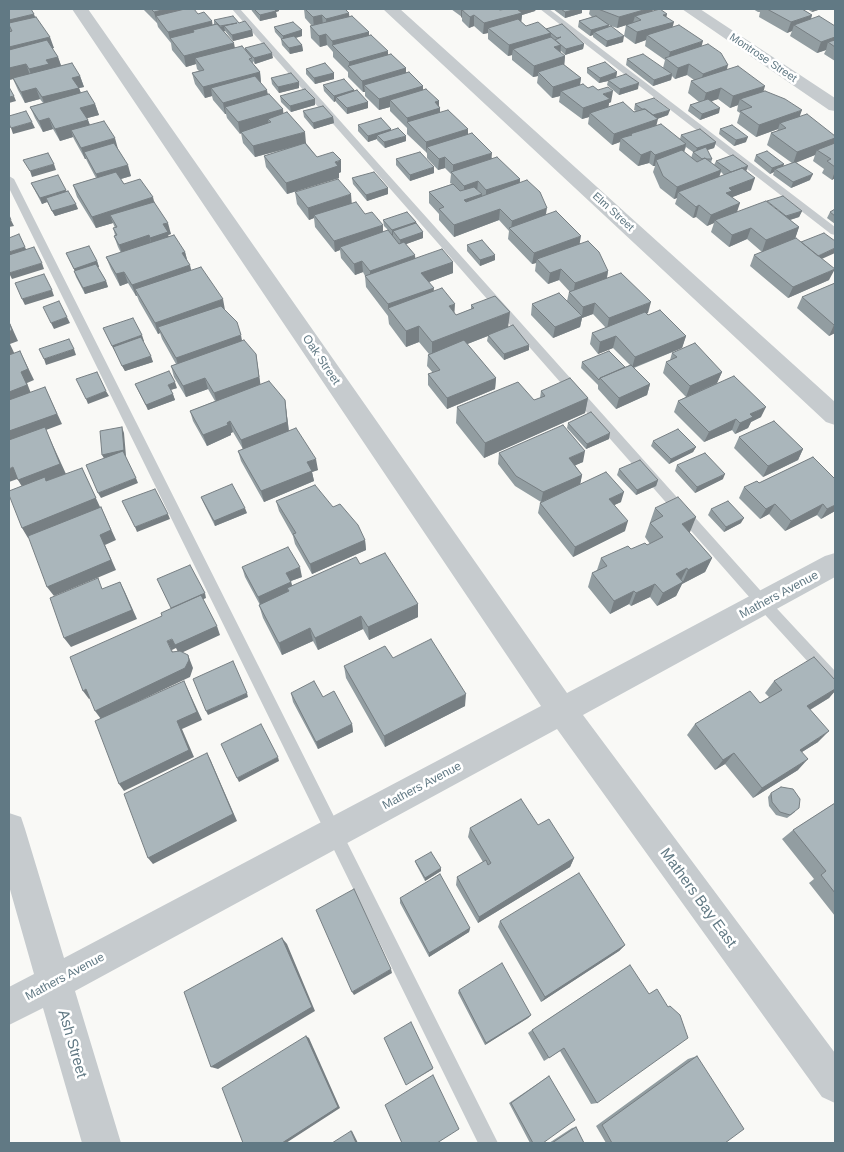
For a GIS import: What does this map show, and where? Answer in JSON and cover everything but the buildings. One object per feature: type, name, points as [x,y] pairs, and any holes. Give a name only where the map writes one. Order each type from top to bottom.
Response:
[{"type":"street","name":"Oak Street","points":[[80,9],[562,711]]},
{"type":"street","name":"Elm Street","points":[[391,9],[835,416]]},
{"type":"street","name":"Montrose Street","points":[[690,9],[835,106]]},
{"type":"street","name":"Mathers Avenue","points":[[9,1007],[835,564]]},
{"type":"street","name":"Mathers Bay East","points":[[562,711],[835,1084]]},
{"type":"street","name":"Ash Street","points":[[9,829],[101,1143]]},
{"type":"lane","points":[[236,9],[763,603],[835,681]]},
{"type":"lane","points":[[544,9],[835,232]]},
{"type":"lane","points":[[9,179],[488,1143]]}]
